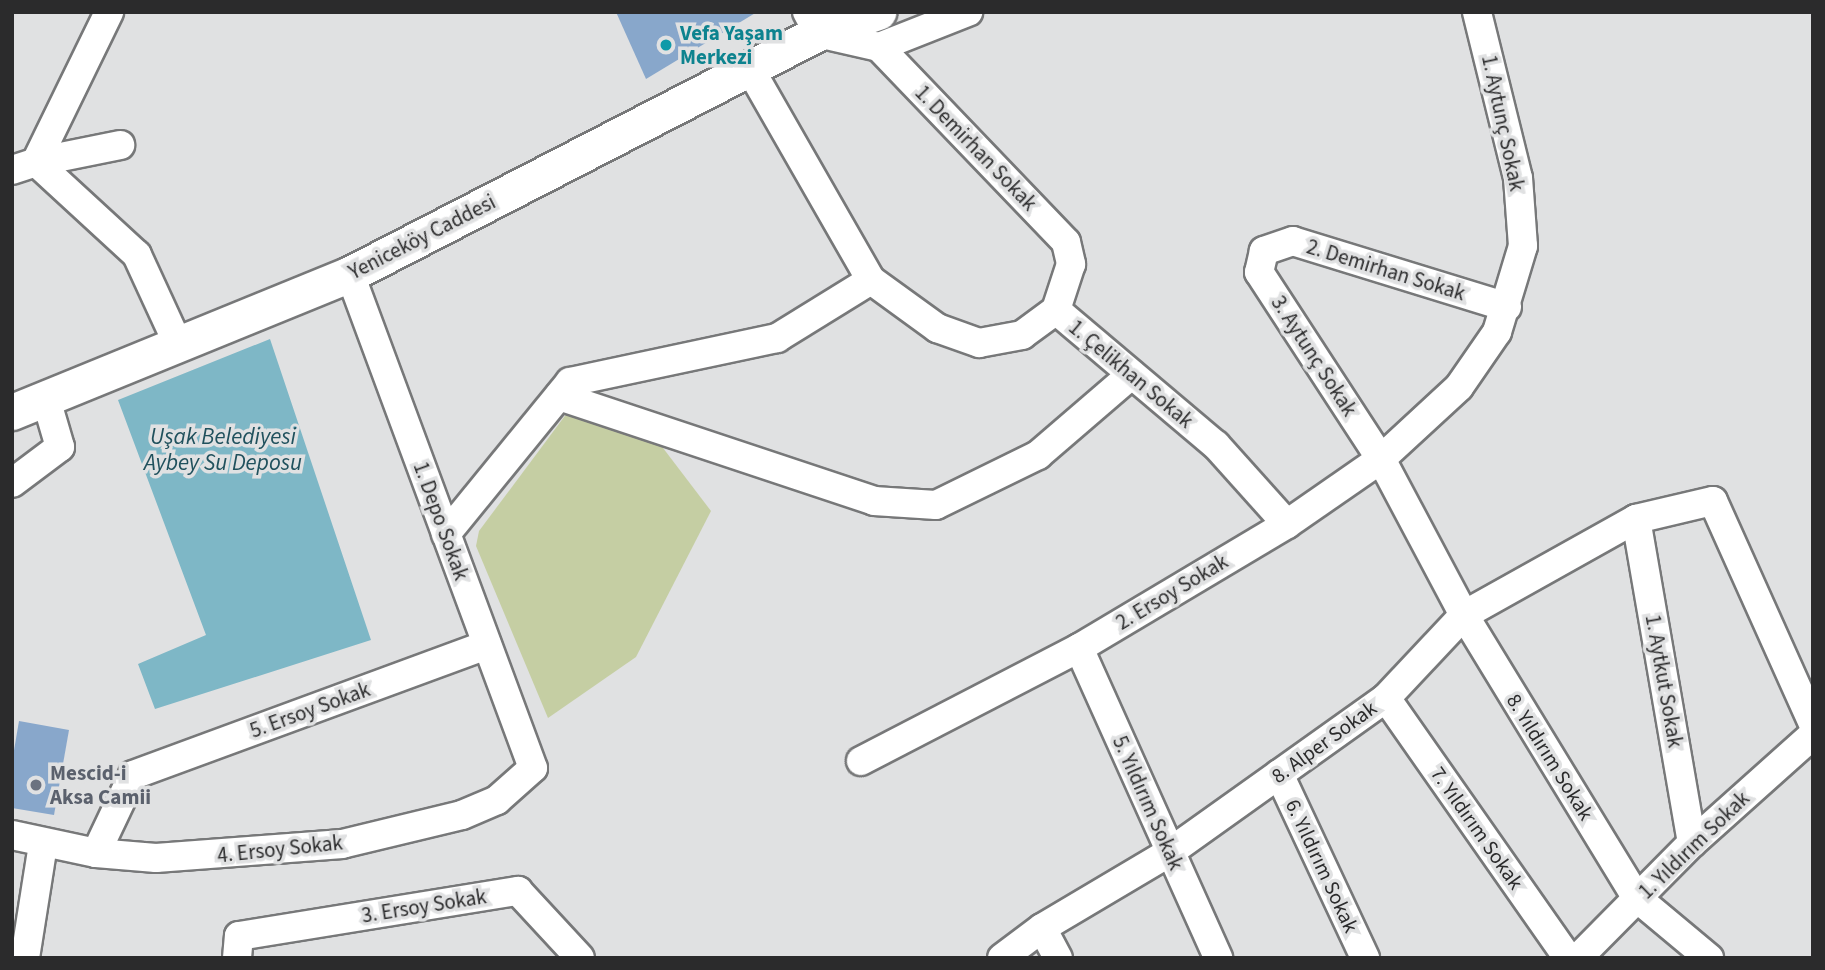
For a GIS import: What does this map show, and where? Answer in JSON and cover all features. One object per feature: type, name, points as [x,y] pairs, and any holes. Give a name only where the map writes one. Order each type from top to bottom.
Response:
[{"type":"street","points":[[24,166],[109,12]]},
{"type":"street","name":"Yeniceköy Caddesi","points":[[12,412],[350,274],[750,69],[820,19],[878,12]]},
{"type":"street","points":[[820,19],[879,47],[968,12]]},
{"type":"street","name":"1. Aytunç Sokak","points":[[1459,387],[1497,332],[1507,307],[1523,246],[1518,178],[1477,12]]},
{"type":"street","name":"1. Demirhan Sokak","points":[[879,47],[1066,242],[1072,264],[1056,310]]},
{"type":"street","name":"1. Çelikhan Sokak","points":[[750,69],[872,280],[937,328],[979,343],[1022,335],[1056,310],[1216,445],[1287,524]]},
{"type":"street","points":[[24,166],[120,145]]},
{"type":"street","points":[[24,166],[137,255],[178,344]]},
{"type":"street","name":"2. Demirhan Sokak","points":[[1264,251],[1293,241],[1507,307]]},
{"type":"street","name":"3. Aytunç Sokak","points":[[1264,251],[1259,272],[1381,459],[1464,615]]},
{"type":"street","name":"1. Depo Sokak","points":[[350,274],[533,768]]},
{"type":"street","points":[[446,534],[570,382],[777,338],[872,280]]},
{"type":"street","points":[[559,397],[874,501],[936,505],[1038,455],[1131,375]]},
{"type":"street","name":"2. Ersoy Sokak","points":[[861,761],[1079,648],[1287,524],[1381,459],[1459,387]]},
{"type":"street","points":[[12,483],[60,447],[46,399]]},
{"type":"street","name":"8. Alper Sokak","points":[[1002,958],[1042,928],[1170,852],[1386,698],[1464,615],[1636,519],[1713,501],[1813,723]]},
{"type":"street","name":"1. Aytkut Sokak","points":[[1636,519],[1692,843]]},
{"type":"street","name":"8. Yıldırım Sokak","points":[[1464,615],[1637,898],[1709,958]]},
{"type":"street","name":"5. Ersoy Sokak","points":[[96,853],[133,775],[487,645]]},
{"type":"street","name":"5. Yıldırım Sokak","points":[[1079,648],[1218,958]]},
{"type":"street","name":"7. Yıldırım Sokak","points":[[1386,698],[1568,958]]},
{"type":"street","name":"1. Yıldırım Sokak","points":[[1577,958],[1692,843],[1813,735]]},
{"type":"street","name":"4. Ersoy Sokak","points":[[12,835],[43,844],[96,853],[156,858],[214,856],[342,844],[462,815],[497,800],[533,768]]},
{"type":"street","name":"6. Yıldırım Sokak","points":[[1279,774],[1365,958]]},
{"type":"street","points":[[25,958],[43,844]]},
{"type":"street","name":"3. Ersoy Sokak","points":[[238,947],[518,891],[580,958]]},
{"type":"street","points":[[1042,928],[1058,958]]},
{"type":"green space","points":[[573,405],[660,444],[711,511],[636,657],[548,718],[476,546],[479,531]]},
{"type":"water","name":"Uşak Belediyesi Aybey Su Deposu","points":[[270,339],[371,640],[155,709],[138,664],[206,635],[118,400]]},
{"type":"building","name":"Vefa Yaşam Merkezi","points":[[616,12],[757,12],[646,79]]},
{"type":"building","name":"Mescid-i Aksa Camii","points":[[19,721],[69,730],[54,815],[12,808],[12,762]]},
{"type":"place","name":"Vefa Yaşam Merkezi","points":[[666,45]]},
{"type":"place","name":"Mescid-i Aksa Camii","points":[[36,785]]}]
